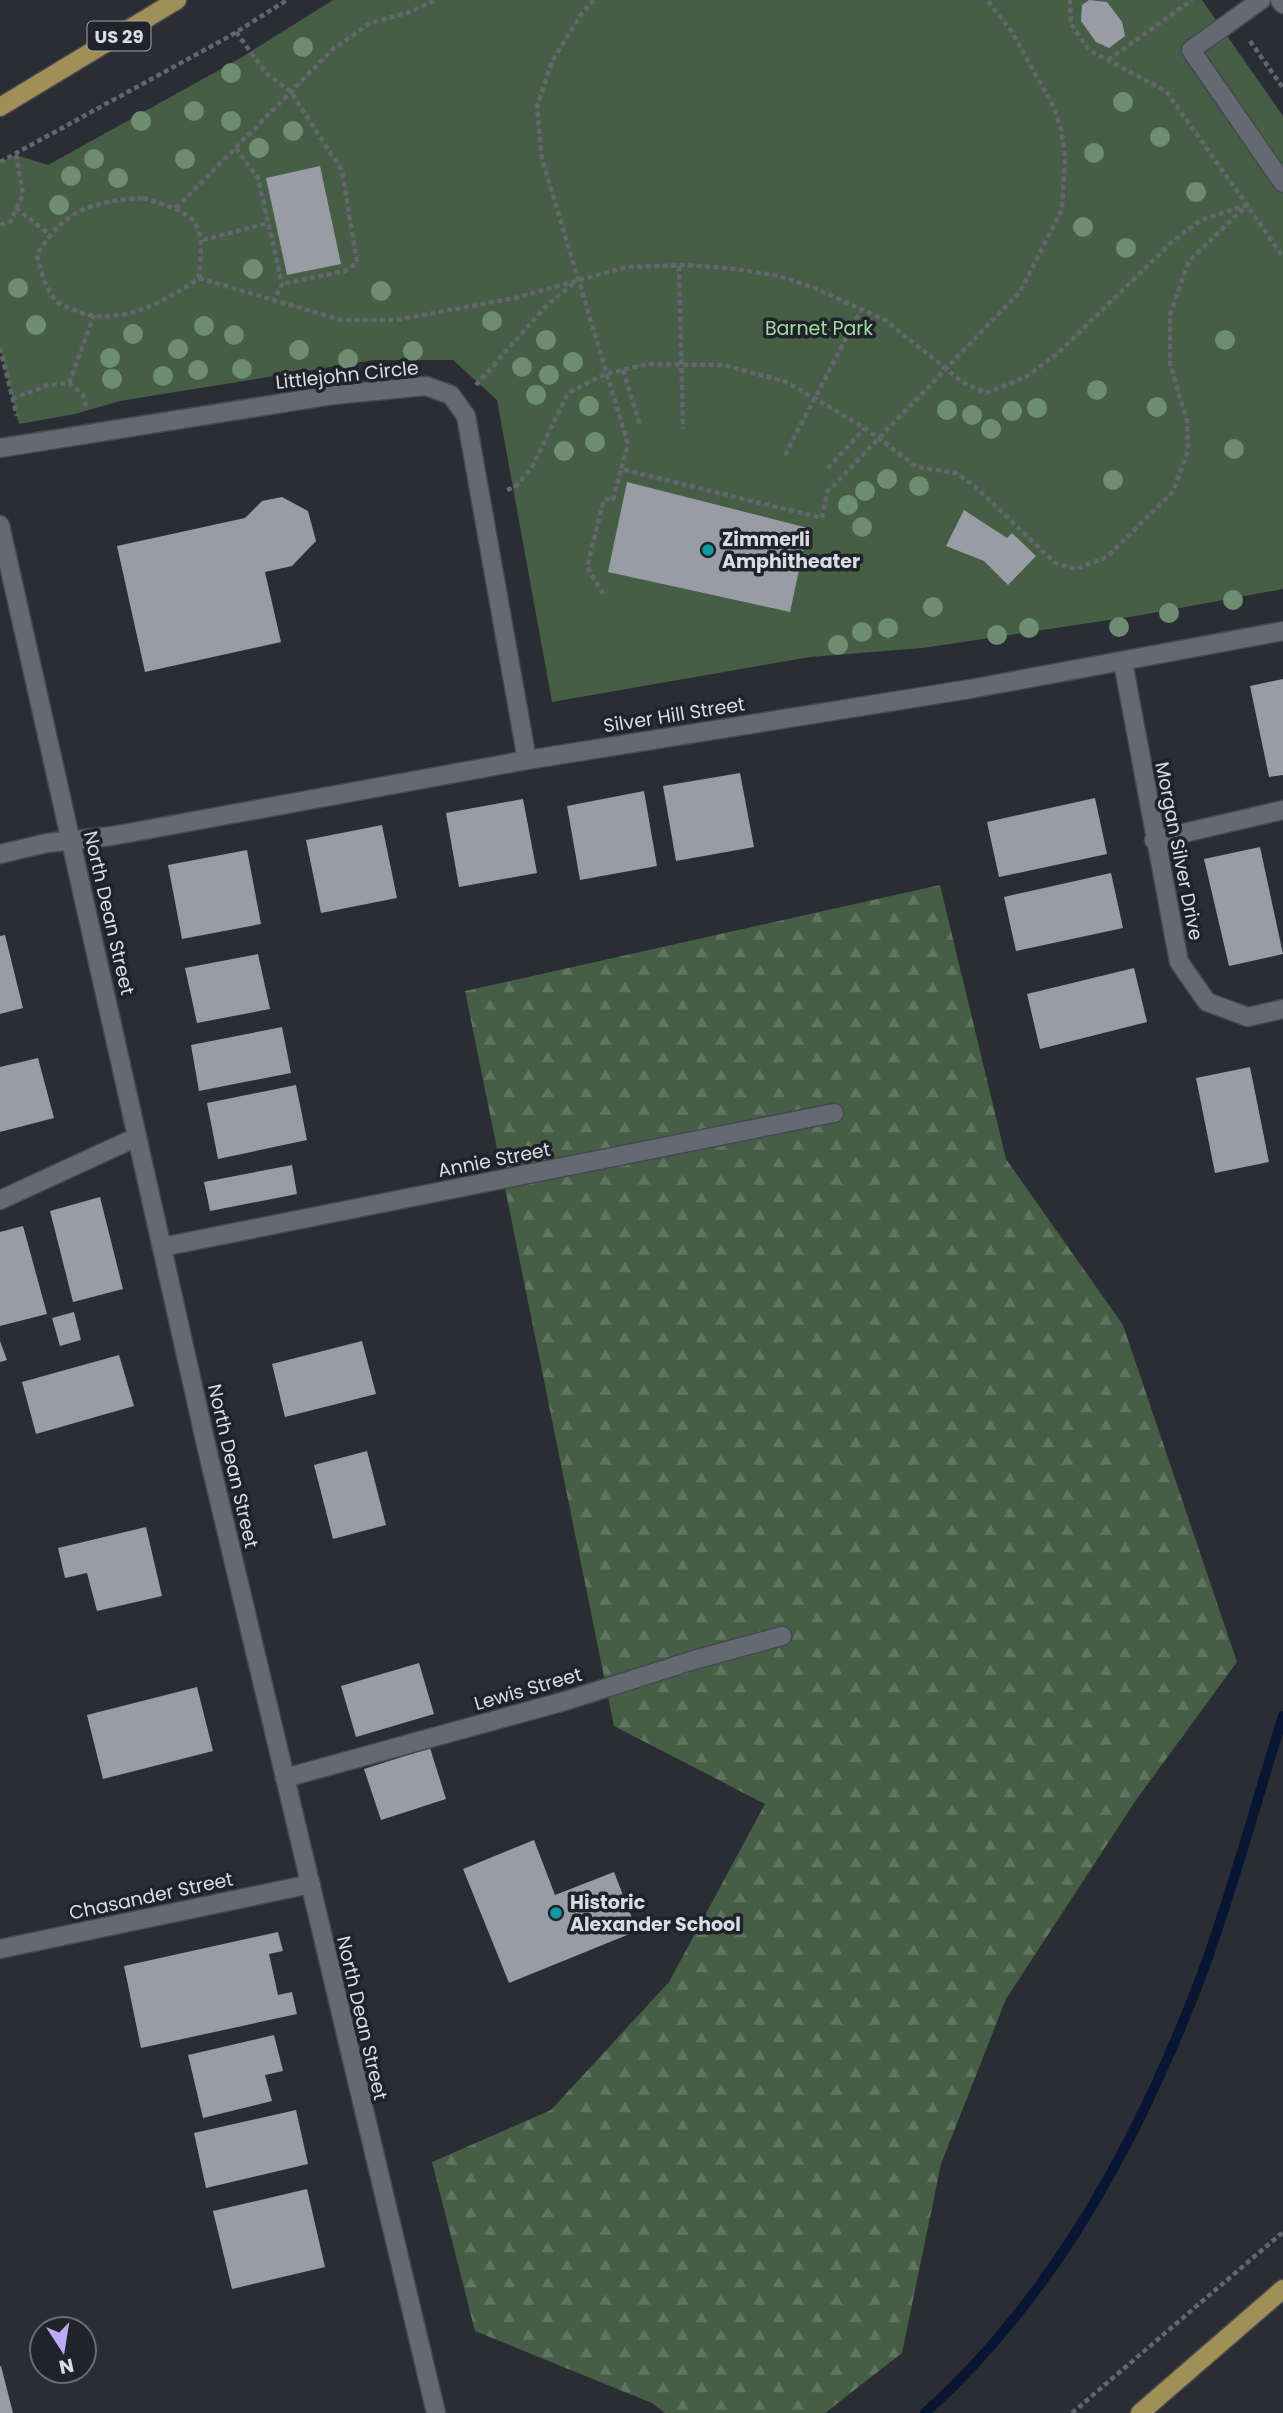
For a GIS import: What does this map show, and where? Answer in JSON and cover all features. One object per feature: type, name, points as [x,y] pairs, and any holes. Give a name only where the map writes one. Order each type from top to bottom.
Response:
[{"type":"main road","name":"US 29","points":[[0,107],[177,0]]},
{"type":"main road","points":[[1140,2413],[1283,2289]]},
{"type":"street","points":[[1261,0],[1191,50],[1283,183]]},
{"type":"street","name":"Littlejohn Circle","points":[[0,448],[333,395],[426,386],[451,394],[459,405]]},
{"type":"street","points":[[459,405],[466,416],[527,760]]},
{"type":"street","name":"North Dean Street","points":[[0,525],[162,1247],[311,1884],[333,1989],[436,2413]]},
{"type":"street","name":"Silver Hill Street","points":[[0,854],[47,843],[72,841],[527,760],[1123,662],[1283,631]]},
{"type":"street","name":"Morgan Silver Drive","points":[[1123,662],[1154,840],[1179,962],[1207,1002],[1248,1017],[1283,1009]]},
{"type":"street","points":[[1154,840],[1283,810]]},
{"type":"street","name":"Annie Street","points":[[162,1247],[834,1113]]},
{"type":"street","points":[[0,1200],[138,1137]]},
{"type":"street","name":"Lewis Street","points":[[285,1778],[565,1701],[694,1660],[782,1636]]},
{"type":"street","name":"Chasander Street","points":[[0,1949],[311,1884]]},
{"type":"path","points":[[0,162],[236,32],[287,0]]},
{"type":"path","points":[[176,208],[332,50],[369,23],[410,12],[436,0]]},
{"type":"path","points":[[594,0],[582,13],[552,61],[537,107],[542,159],[628,444],[612,500],[604,499],[587,567],[603,594]]},
{"type":"path","points":[[621,470],[822,518],[827,492],[944,367],[1020,292],[1062,209],[1065,156],[1061,130],[1053,106],[1012,32],[987,0]]},
{"type":"path","points":[[1107,60],[1192,0]]},
{"type":"path","points":[[1071,1],[1071,24],[1089,50],[1166,91],[1283,257]]},
{"type":"path","points":[[236,32],[266,73],[291,92],[342,171],[357,263],[345,271],[282,284]]},
{"type":"path","points":[[236,148],[258,178],[282,284],[273,302]]},
{"type":"path","points":[[0,225],[11,221],[23,194],[16,155]]},
{"type":"path","points":[[143,198],[176,208],[195,221],[203,240],[199,278],[177,294],[118,317],[82,313],[57,302],[42,278],[37,255],[49,234],[81,210],[109,200],[143,198]]},
{"type":"path","points":[[199,278],[341,320],[396,320],[515,298],[626,267],[736,269],[779,276],[862,308],[885,320],[964,383],[986,393],[1026,377],[1057,354],[1200,220],[1247,205]]},
{"type":"path","points":[[482,500],[515,488],[531,469],[568,393],[605,374],[648,364],[724,365],[786,382],[815,397],[865,428],[917,467],[956,473],[976,487],[1055,563],[1076,569],[1107,557],[1173,492],[1188,450],[1187,421],[1170,364],[1170,314],[1189,261],[1247,205]]},
{"type":"path","points":[[16,208],[49,234]]},
{"type":"path","points":[[203,240],[268,223]]},
{"type":"path","points":[[680,266],[683,429]]},
{"type":"path","points":[[459,405],[546,306],[577,280]]},
{"type":"path","points":[[785,455],[862,308]]},
{"type":"path","points":[[69,383],[94,314]]},
{"type":"path","points":[[0,348],[23,444]]},
{"type":"path","points":[[623,370],[640,425]]},
{"type":"path","points":[[12,399],[48,385],[69,383],[83,395],[93,432]]},
{"type":"path","points":[[828,468],[865,428]]},
{"type":"path","points":[[1072,2413],[1283,2232]]},
{"type":"green space","name":"Barnet Park","points":[[333,0],[1202,0],[1283,116],[1283,589],[1136,616],[923,648],[810,657],[552,702],[497,400],[453,360],[374,360],[120,401],[75,414],[19,424],[0,348],[0,162],[16,155],[48,165],[237,60]]},
{"type":"green space","points":[[940,885],[1006,1159],[1123,1325],[1237,1662],[1136,1800],[1006,1999],[941,2164],[902,2353],[825,2413],[665,2413],[652,2403],[475,2331],[432,2162],[551,2110],[669,1982],[765,1804],[614,1726],[465,991]]},
{"type":"building","points":[[1089,0],[1107,2],[1122,22],[1125,36],[1109,48],[1096,42],[1081,21],[1082,5]]},
{"type":"building","points":[[320,166],[341,264],[287,275],[266,178]]},
{"type":"building","name":"Zimmerli Amphitheater","points":[[627,482],[808,528],[790,612],[608,572]]},
{"type":"building","points":[[282,497],[308,511],[316,541],[292,566],[265,572],[281,642],[145,672],[117,546],[245,518],[262,501]]},
{"type":"building","points":[[964,510],[1007,538],[1012,533],[1036,556],[1008,585],[984,561],[946,546]]},
{"type":"building","points":[[1283,679],[1283,775],[1269,777],[1250,686]]},
{"type":"building","points":[[740,773],[754,847],[676,861],[663,786]]},
{"type":"building","points":[[644,791],[657,866],[580,880],[567,806]]},
{"type":"building","points":[[1095,798],[1107,854],[999,877],[987,822]]},
{"type":"building","points":[[523,799],[537,873],[459,887],[446,813]]},
{"type":"building","points":[[382,825],[397,898],[321,913],[306,840]]},
{"type":"building","points":[[1260,847],[1283,954],[1229,966],[1204,859]]},
{"type":"building","points":[[247,850],[261,924],[182,939],[168,865]]},
{"type":"building","points":[[1111,873],[1123,928],[1016,951],[1004,897]]},
{"type":"building","points":[[5,935],[23,1008],[0,1014],[0,936]]},
{"type":"building","points":[[258,954],[270,1009],[197,1023],[185,968]]},
{"type":"building","points":[[1134,968],[1147,1022],[1040,1049],[1027,994]]},
{"type":"building","points":[[282,1027],[291,1073],[199,1091],[191,1045]]},
{"type":"building","points":[[38,1058],[54,1118],[0,1132],[0,1067]]},
{"type":"building","points":[[1250,1067],[1269,1162],[1215,1173],[1196,1078]]},
{"type":"building","points":[[296,1085],[307,1140],[218,1159],[207,1103]]},
{"type":"building","points":[[292,1165],[297,1194],[210,1211],[204,1182]]},
{"type":"building","points":[[100,1197],[123,1289],[73,1302],[50,1211]]},
{"type":"building","points":[[23,1226],[47,1314],[0,1326],[0,1232]]},
{"type":"building","points":[[74,1312],[81,1340],[60,1346],[52,1318]]},
{"type":"building","points":[[0,1341],[7,1360],[0,1362]]},
{"type":"building","points":[[362,1341],[376,1394],[285,1417],[272,1364]]},
{"type":"building","points":[[119,1355],[134,1406],[36,1434],[22,1382]]},
{"type":"building","points":[[367,1451],[386,1525],[333,1539],[314,1465]]},
{"type":"building","points":[[146,1527],[162,1596],[97,1611],[87,1573],[65,1578],[58,1548]]},
{"type":"building","points":[[419,1663],[434,1714],[356,1737],[341,1686]]},
{"type":"building","points":[[197,1687],[213,1751],[103,1779],[87,1715]]},
{"type":"building","points":[[430,1748],[446,1799],[381,1820],[364,1769]]},
{"type":"building","name":"Historic Alexander School","points":[[534,1840],[555,1895],[614,1872],[637,1931],[509,1983],[463,1869]]},
{"type":"building","points":[[278,1932],[283,1951],[269,1954],[278,1995],[292,1992],[297,2014],[141,2048],[124,1966]]},
{"type":"building","points":[[274,2035],[283,2071],[265,2075],[272,2101],[203,2118],[188,2055]]},
{"type":"building","points":[[296,2110],[308,2164],[206,2188],[194,2133]]},
{"type":"building","points":[[307,2189],[325,2267],[232,2289],[213,2211]]},
{"type":"building","points":[[1,2366],[13,2413],[0,2413]]},
{"type":"waterway","points":[[925,2413],[972,2367],[1015,2318],[1054,2265],[1122,2153],[1178,2035],[1202,1974],[1283,1716]]},
{"type":"place","name":"Zimmerli Amphitheater","points":[[708,550]]},
{"type":"place","name":"Historic Alexander School","points":[[556,1913]]}]
